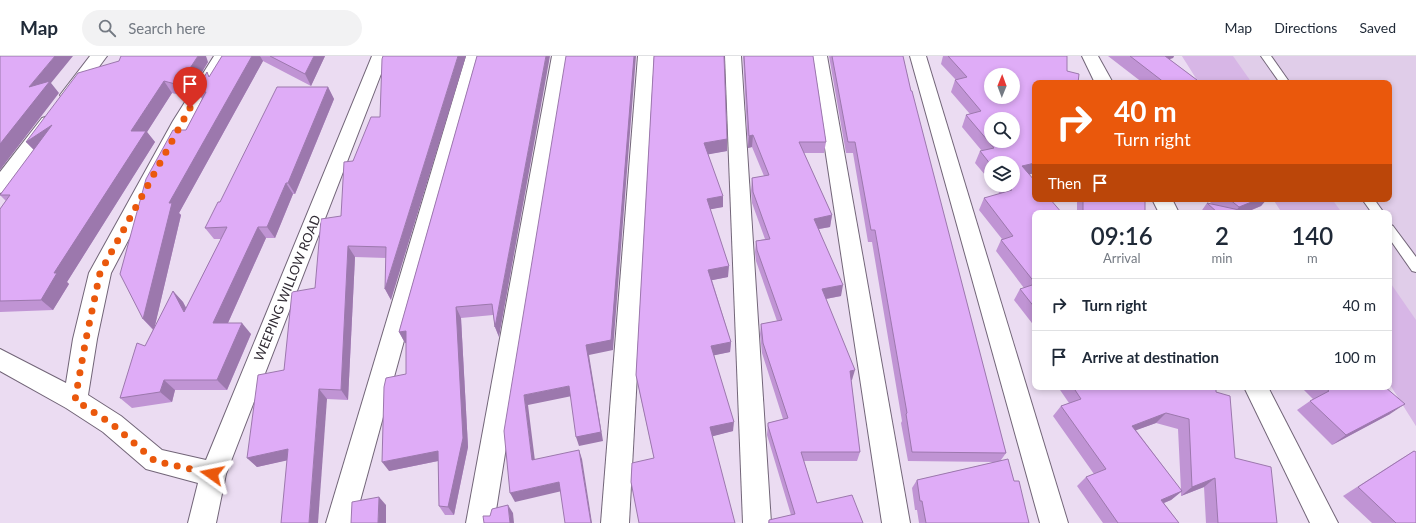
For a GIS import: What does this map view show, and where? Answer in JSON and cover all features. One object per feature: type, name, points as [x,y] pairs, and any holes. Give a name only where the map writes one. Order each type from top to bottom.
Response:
[{"type":"street","points":[[0,186],[99,56]]},
{"type":"street","points":[[75,400],[100,273],[182,122],[222,56]]},
{"type":"street","name":"WEEPING WILLOW ROAD","points":[[202,523],[212,474],[380,56]]},
{"type":"street","points":[[340,523],[474,56]]},
{"type":"street","points":[[480,523],[560,56]]},
{"type":"street","points":[[615,523],[646,56]]},
{"type":"street","points":[[733,56],[757,523]]},
{"type":"street","points":[[819,56],[896,523]]},
{"type":"street","points":[[918,56],[1054,523]]},
{"type":"street","points":[[1090,56],[1102,80]]},
{"type":"street","points":[[0,359],[75,400],[112,424],[155,461],[212,474]]},
{"type":"street","points":[[1258,390],[1324,523]]},
{"type":"lane","points":[[1266,56],[1283,80]]},
{"type":"lane","points":[[1392,233],[1416,267]]},
{"type":"shaded area","points":[[1182,56],[1416,56],[1416,426],[1392,388],[1392,210],[1280,210],[1275,202],[1392,202],[1392,80],[1197,80]]},
{"type":"shaded area","points":[[1182,56],[1233,56],[1250,80],[1197,80]]},
{"type":"shaded area","points":[[1275,202],[1334,202],[1340,210],[1280,210]]},
{"type":"shaded area","points":[[1392,285],[1416,320],[1416,426],[1392,388]]},
{"type":"building","points":[[0,56],[55,56],[29,87],[50,81],[0,144]]},
{"type":"building","points":[[121,56],[198,56],[179,85],[164,81],[131,131],[146,131],[54,273],[57,273],[41,300],[0,301],[0,209],[10,195],[0,195],[52,125],[26,142],[78,73],[119,61]]},
{"type":"building","points":[[222,56],[252,56],[169,203],[172,203],[143,319],[120,274],[146,179],[173,130],[186,130],[206,92],[197,90],[207,72],[209,77]]},
{"type":"building","points":[[270,56],[314,56],[305,74]]},
{"type":"building","points":[[383,56],[458,56],[385,289],[386,247],[348,246],[341,390],[319,389],[309,523],[281,523],[288,449],[247,458],[258,375],[284,370],[292,292],[315,288],[321,219],[341,216],[344,162],[353,161],[371,117],[380,117]]},
{"type":"building","points":[[477,56],[546,56],[495,327],[492,304],[456,307],[463,438],[448,507],[439,506],[438,451],[382,462],[384,387],[386,378],[406,374],[406,331],[399,332]]},
{"type":"building","points":[[566,56],[634,56],[611,340],[586,345],[601,432],[576,437],[569,386],[524,395],[532,460],[579,450],[591,523],[565,523],[559,482],[510,493],[504,431]]},
{"type":"building","points":[[654,56],[724,56],[727,139],[704,143],[723,196],[707,199],[729,266],[708,270],[731,342],[711,346],[734,422],[710,427],[735,523],[639,523],[631,482],[632,463],[654,458],[636,375]]},
{"type":"building","points":[[744,56],[813,56],[826,142],[799,142],[832,215],[814,219],[843,285],[822,289],[855,370],[850,371],[860,452],[801,452],[817,503],[852,495],[863,523],[769,523],[769,520],[795,514],[768,426],[768,423],[788,418],[763,343],[761,324],[782,320],[757,250],[756,241],[770,239],[753,192],[752,178],[769,175],[753,135],[749,136]]},
{"type":"building","points":[[832,56],[903,56],[1006,453],[912,452],[907,413],[875,230],[871,230],[855,142],[848,142]]},
{"type":"building","points":[[948,56],[1067,56],[1067,71],[1079,74],[1078,80],[1032,80],[1032,164],[1022,166],[1032,178],[1032,202],[1053,202],[1059,210],[1032,210],[1032,279],[1001,240],[1013,236],[984,198],[1005,192],[1020,192],[1020,156],[984,156],[980,151],[994,148],[1020,148],[1020,112],[984,112],[984,136],[966,115],[981,111],[955,80],[967,77]]},
{"type":"building","points":[[1130,56],[1165,56],[1197,80],[1161,80]]},
{"type":"building","points":[[277,87],[328,87],[288,183],[286,183],[267,227],[258,227],[213,323],[242,323],[217,380],[164,380],[160,392],[120,398],[137,343],[145,346],[173,291],[184,312],[227,227],[205,228],[218,202],[220,202]]},
{"type":"building","points":[[1083,202],[1145,202],[1145,210],[1083,210]]},
{"type":"building","points":[[1233,202],[1252,202],[1239,207]]},
{"type":"building","points":[[1207,203],[1239,210],[1215,210]]},
{"type":"building","points":[[1032,285],[1032,304],[1020,289]]},
{"type":"building","points":[[1075,390],[1216,390],[1216,392],[1230,396],[1235,458],[1271,467],[1277,523],[1218,523],[1215,478],[1192,487],[1189,419],[1166,413],[1132,426],[1182,491],[1161,500],[1179,523],[1118,523],[1086,477],[1106,469],[1061,406],[1081,399]]},
{"type":"building","points":[[1328,390],[1389,390],[1405,404],[1346,435],[1310,401],[1329,391]]},
{"type":"building","points":[[1414,451],[1416,452],[1416,523],[1396,523],[1358,487]]},
{"type":"building","points":[[1008,459],[1014,481],[1019,481],[1029,523],[926,523],[922,501],[920,501],[917,480]]},
{"type":"building","points":[[379,497],[378,523],[351,523],[352,502]]},
{"type":"building","points":[[508,505],[510,523],[484,523],[483,516],[490,516],[492,509]]},
{"type":"route","points":[[190,108],[100,273],[75,400],[112,424],[155,461],[212,474]]}]
